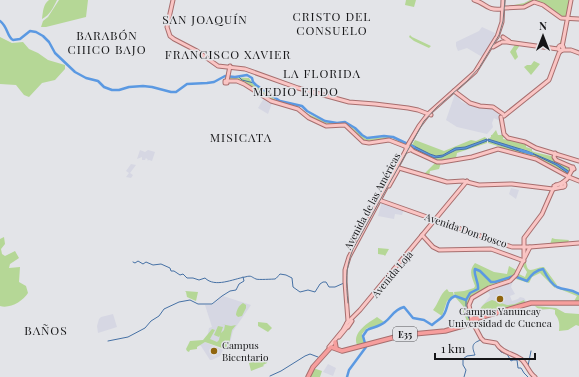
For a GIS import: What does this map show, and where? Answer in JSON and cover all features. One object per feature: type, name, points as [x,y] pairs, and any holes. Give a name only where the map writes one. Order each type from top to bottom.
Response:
[{"type":"highway","name":"E35","points":[[333,345],[342,351],[412,334],[445,331],[531,303],[579,304]]},
{"type":"highway","points":[[308,377],[321,357],[333,345]]},
{"type":"main road","points":[[174,0],[167,27],[170,36],[197,51],[213,63],[230,68],[254,70],[299,87],[350,102],[376,102],[411,107],[429,114]]},
{"type":"main road","points":[[477,0],[484,6],[491,9],[504,6],[524,7],[535,2],[543,5],[557,15],[568,18],[579,18]]},
{"type":"main road","points":[[503,116],[549,80],[560,48],[571,0]]},
{"type":"main road","points":[[504,6],[524,6],[535,1],[558,15],[568,18]]},
{"type":"main road","points":[[501,42],[504,40],[502,33],[504,6]]},
{"type":"main road","name":"Avenida de las Américas","points":[[454,92],[475,72],[496,38],[502,22],[504,6]]},
{"type":"main road","points":[[560,48],[501,42],[497,41],[496,38],[500,35],[510,41],[560,48],[579,52]]},
{"type":"main road","name":"Avenida de las Américas","points":[[349,322],[345,270],[349,257],[418,131],[429,114],[476,73],[493,46],[501,42]]},
{"type":"main road","points":[[227,79],[230,68]]},
{"type":"main road","points":[[227,79],[244,84],[275,103],[298,109],[309,118],[326,126],[344,125],[361,140],[367,143],[389,140],[440,162],[502,150],[536,159],[570,173],[579,181]]},
{"type":"main road","points":[[227,79],[244,84],[271,102],[297,110],[308,119],[326,126],[345,126],[360,140],[367,144],[390,141],[409,148]]},
{"type":"main road","points":[[454,92],[470,103],[480,106],[493,106],[503,116],[504,134],[508,138],[525,142],[536,148],[579,161]]},
{"type":"main road","name":"Avenida de las Américas","points":[[380,200],[409,148]]},
{"type":"main road","points":[[555,153],[555,160],[568,166],[570,173]]},
{"type":"main road","points":[[399,168],[450,182],[467,181]]},
{"type":"main road","points":[[399,168],[447,182],[467,181],[479,185],[512,184],[555,188],[563,184],[570,173],[579,169]]},
{"type":"main road","name":"Avenida Loja","points":[[349,322],[436,220],[467,181]]},
{"type":"main road","points":[[524,259],[522,247],[524,238],[542,214],[555,188]]},
{"type":"main road","name":"Avenida Don Bosco","points":[[380,200],[498,243],[530,248],[579,243]]},
{"type":"main road","points":[[423,235],[435,247],[440,249],[492,248],[524,259]]},
{"type":"main road","name":"Avenida Loja","points":[[349,322],[423,235]]},
{"type":"main road","points":[[530,248],[515,278],[489,288],[472,298],[469,305],[481,338],[484,341],[496,343],[502,350],[519,358],[526,364],[535,377]]},
{"type":"main road","name":"Avenida de las Américas","points":[[346,282],[349,322]]},
{"type":"main road","points":[[333,345],[349,322]]},
{"type":"main road","points":[[333,345],[337,336],[335,333],[343,332]]},
{"type":"shaded area","points":[[482,27],[495,33],[484,58],[467,48],[458,51],[456,42],[479,31]]},
{"type":"shaded area","points":[[455,94],[462,102],[469,105],[492,109],[499,114],[501,118],[500,121],[494,118],[492,123],[493,127],[487,134],[457,127],[446,120]]},
{"type":"shaded area","points":[[264,98],[272,103],[268,114],[258,108]]},
{"type":"shaded area","points":[[140,150],[145,152],[148,150],[155,152],[152,161],[147,161],[148,160],[146,158],[145,160],[142,160],[142,157],[137,159]]},
{"type":"shaded area","points":[[131,164],[136,165],[130,173],[133,175],[131,178],[126,177],[129,173],[126,171]]},
{"type":"shaded area","points":[[511,188],[519,190],[516,199],[509,194]]},
{"type":"shaded area","points":[[382,201],[404,209],[402,215],[395,214],[394,219],[378,216]]},
{"type":"shaded area","name":"Campus Yanuncay Universidad de Cuenca","points":[[513,281],[511,287],[515,294],[510,296],[512,301],[520,297],[524,298],[526,301],[525,303],[481,317],[479,310],[490,296],[487,292]]},
{"type":"shaded area","points":[[223,296],[251,305],[233,331],[228,346],[219,345],[207,339],[209,328],[212,327],[205,305],[212,305]]},
{"type":"shaded area","points":[[113,314],[117,327],[98,333],[97,326],[99,319],[101,317]]},
{"type":"shaded area","name":"Campus Bicentario","points":[[205,342],[223,350],[220,356],[210,360],[199,345]]},
{"type":"shaded area","points":[[328,364],[336,368],[333,376],[323,372]]},
{"type":"green space","points":[[49,0],[57,0],[53,8],[42,19],[44,6]]},
{"type":"green space","points":[[59,0],[88,0],[86,17],[41,27],[43,21],[48,17]]},
{"type":"green space","points":[[406,0],[416,0],[414,7],[405,5]]},
{"type":"green space","points":[[534,0],[522,6],[505,7],[524,3]]},
{"type":"green space","points":[[534,0],[569,0],[568,18],[562,46],[559,46],[567,18],[562,17]]},
{"type":"green space","points":[[410,35],[431,46],[429,48],[414,41],[409,37]]},
{"type":"green space","points":[[0,37],[12,43],[23,42],[29,49],[48,60],[65,65],[65,69],[55,80],[42,83],[29,97],[24,95],[16,85],[0,84]]},
{"type":"green space","points":[[516,43],[520,45],[516,51],[518,57],[515,60],[510,52]]},
{"type":"green space","points":[[534,61],[540,64],[531,75],[524,67],[531,65]]},
{"type":"green space","points":[[229,77],[249,78],[253,84],[279,102],[297,106],[308,114],[329,123],[345,123],[366,139],[387,137],[408,145],[390,139],[374,142],[362,140],[348,126],[328,124],[309,117],[300,109],[274,103],[245,84],[228,81]]},
{"type":"green space","points":[[496,130],[498,135],[504,135],[503,139],[526,143],[526,147],[532,149],[532,151],[551,156],[570,168],[570,172],[558,164],[527,151],[488,139]]},
{"type":"green space","points":[[485,137],[487,139],[465,147],[455,148],[443,155],[436,156],[412,145],[415,140],[444,151],[471,140],[476,141]]},
{"type":"green space","points":[[487,141],[487,143],[457,153],[456,158],[439,161],[411,148],[434,158],[442,157],[456,150],[466,149]]},
{"type":"green space","points":[[488,141],[533,154],[556,165],[569,174],[568,176],[537,158],[501,149],[501,147],[488,143]]},
{"type":"green space","points":[[436,162],[441,163],[439,169],[430,171],[429,176],[424,174]]},
{"type":"green space","points":[[4,237],[5,244],[1,249],[2,254],[5,256],[15,251],[19,258],[10,264],[9,268],[20,267],[19,282],[26,286],[28,293],[16,304],[4,307],[0,306],[0,239]]},
{"type":"green space","points":[[552,238],[569,240],[567,244],[550,245]]},
{"type":"green space","points":[[378,248],[389,249],[385,256],[378,254]]},
{"type":"green space","points":[[526,260],[527,267],[530,270],[544,267],[557,285],[555,288],[540,273],[532,277],[529,283],[516,279],[519,274],[525,277],[527,272],[523,266]]},
{"type":"green space","points":[[475,263],[494,272],[507,274],[509,266],[518,271],[508,281],[471,298],[468,304],[471,319],[467,321],[463,312],[463,306],[455,297],[454,292],[474,288],[475,286],[471,271]]},
{"type":"green space","points":[[557,288],[570,290],[579,295],[579,302],[573,303],[577,296]]},
{"type":"green space","points":[[447,289],[449,292],[453,292],[454,296],[447,301],[442,316],[433,310],[442,294]]},
{"type":"green space","points":[[185,291],[198,292],[196,301],[187,297]]},
{"type":"green space","points":[[492,300],[507,305],[515,304],[524,300],[525,302],[481,317],[480,311],[482,306]]},
{"type":"green space","points":[[243,303],[246,305],[246,308],[242,316],[238,317],[236,315],[237,312]]},
{"type":"green space","points":[[535,306],[556,308],[565,313],[579,314],[579,326],[576,325],[568,330],[559,331],[559,322],[555,314],[555,310],[542,310]]},
{"type":"green space","points":[[377,317],[384,322],[375,327],[367,328],[362,334],[364,343],[357,345],[356,340],[359,332],[365,325]]},
{"type":"green space","points":[[258,322],[267,323],[272,328],[268,332],[258,326]]},
{"type":"green space","points":[[221,324],[231,326],[236,325],[232,330],[229,344],[225,349],[205,342],[197,347],[197,349],[190,350],[189,352],[187,351],[186,349],[190,341],[203,340],[212,329],[215,330],[210,339],[217,342],[220,335],[219,337],[214,335],[218,326],[223,327],[221,333],[224,330],[225,325]]},
{"type":"green space","points":[[265,359],[267,363],[263,365],[264,366],[251,371],[249,363]]},
{"type":"green space","points":[[313,368],[322,371],[320,377],[309,377]]},
{"type":"water","points":[[487,139],[487,141],[466,149],[456,150],[442,157],[434,158],[411,147],[412,145],[436,156],[443,155],[455,148],[465,147]]},
{"type":"water","points":[[488,139],[527,151],[558,164],[570,172],[569,174],[556,165],[533,154],[488,141]]},
{"type":"waterway","points":[[0,21],[3,23],[11,39],[13,40],[20,39],[30,31],[36,32],[43,36],[49,42],[55,53],[75,72],[86,78],[98,81],[104,87],[112,90],[143,86],[176,92],[187,84],[214,82],[225,76],[235,77],[247,75],[252,78],[256,85],[280,101],[302,106],[307,111],[325,121],[337,123],[345,122],[367,138],[384,136],[393,137],[414,147]]},
{"type":"waterway","points":[[239,77],[242,80],[254,83]]},
{"type":"waterway","points":[[520,150],[532,154]]},
{"type":"waterway","points":[[133,262],[135,263],[138,261],[143,264],[146,262],[153,265],[161,264],[170,268],[171,271],[174,271],[180,275],[183,274],[187,278],[199,280],[205,278],[209,281],[219,283],[249,276],[257,279],[275,279],[280,274],[286,275],[292,278],[293,287],[300,292],[308,290],[315,292],[323,282],[326,282],[329,287],[335,287],[344,283]]},
{"type":"waterway","points":[[347,377],[349,370],[366,347],[363,336],[367,330],[383,324],[395,312],[404,307],[413,318],[424,320],[432,325],[444,314],[448,303],[452,298],[455,296],[466,300],[470,293],[478,289],[475,269],[480,271],[491,282],[514,276],[527,281],[534,273],[543,269],[555,286],[579,294]]},
{"type":"waterway","points":[[108,341],[128,337],[145,328],[151,321],[159,316],[164,309],[179,302],[190,300],[198,304],[212,304],[230,291],[236,290],[239,284],[244,281],[243,277]]},
{"type":"waterway","points":[[466,300],[466,313],[470,320]]},
{"type":"waterway","points":[[474,328],[479,337]]},
{"type":"waterway","points":[[481,340],[489,343]]},
{"type":"waterway","points":[[464,377],[466,370],[463,365],[463,359],[467,356],[475,355],[473,346],[475,342],[481,340]]},
{"type":"waterway","points":[[496,346],[501,352],[504,353]]},
{"type":"waterway","points":[[528,366],[531,351]]},
{"type":"waterway","points":[[270,376],[310,354],[318,357]]},
{"type":"waterway","points":[[507,354],[511,361],[517,360],[518,368],[521,368],[528,377]]},
{"type":"tram line","points":[[348,303],[347,276],[353,249],[424,121],[479,68],[499,35],[503,21],[505,0]]},
{"type":"place","name":"Campus Yanuncay Universidad de Cuenca","points":[[500,299]]},
{"type":"place","name":"Campus Bicentario","points":[[214,351]]},
{"type":"district","name":"SAN JOAQUÍN","points":[[205,19]]},
{"type":"district","name":"CRISTO DEL CONSUELO","points":[[332,23]]},
{"type":"district","name":"BARABÓN CHICO BAJO","points":[[107,42]]},
{"type":"district","name":"FRANCISCO XAVIER","points":[[228,54]]},
{"type":"district","name":"LA FLORIDA","points":[[322,73]]},
{"type":"district","name":"MEDIO EJIDO","points":[[296,91]]},
{"type":"district","name":"MISICATA","points":[[241,137]]},
{"type":"district","name":"BAÑOS","points":[[46,330]]}]
